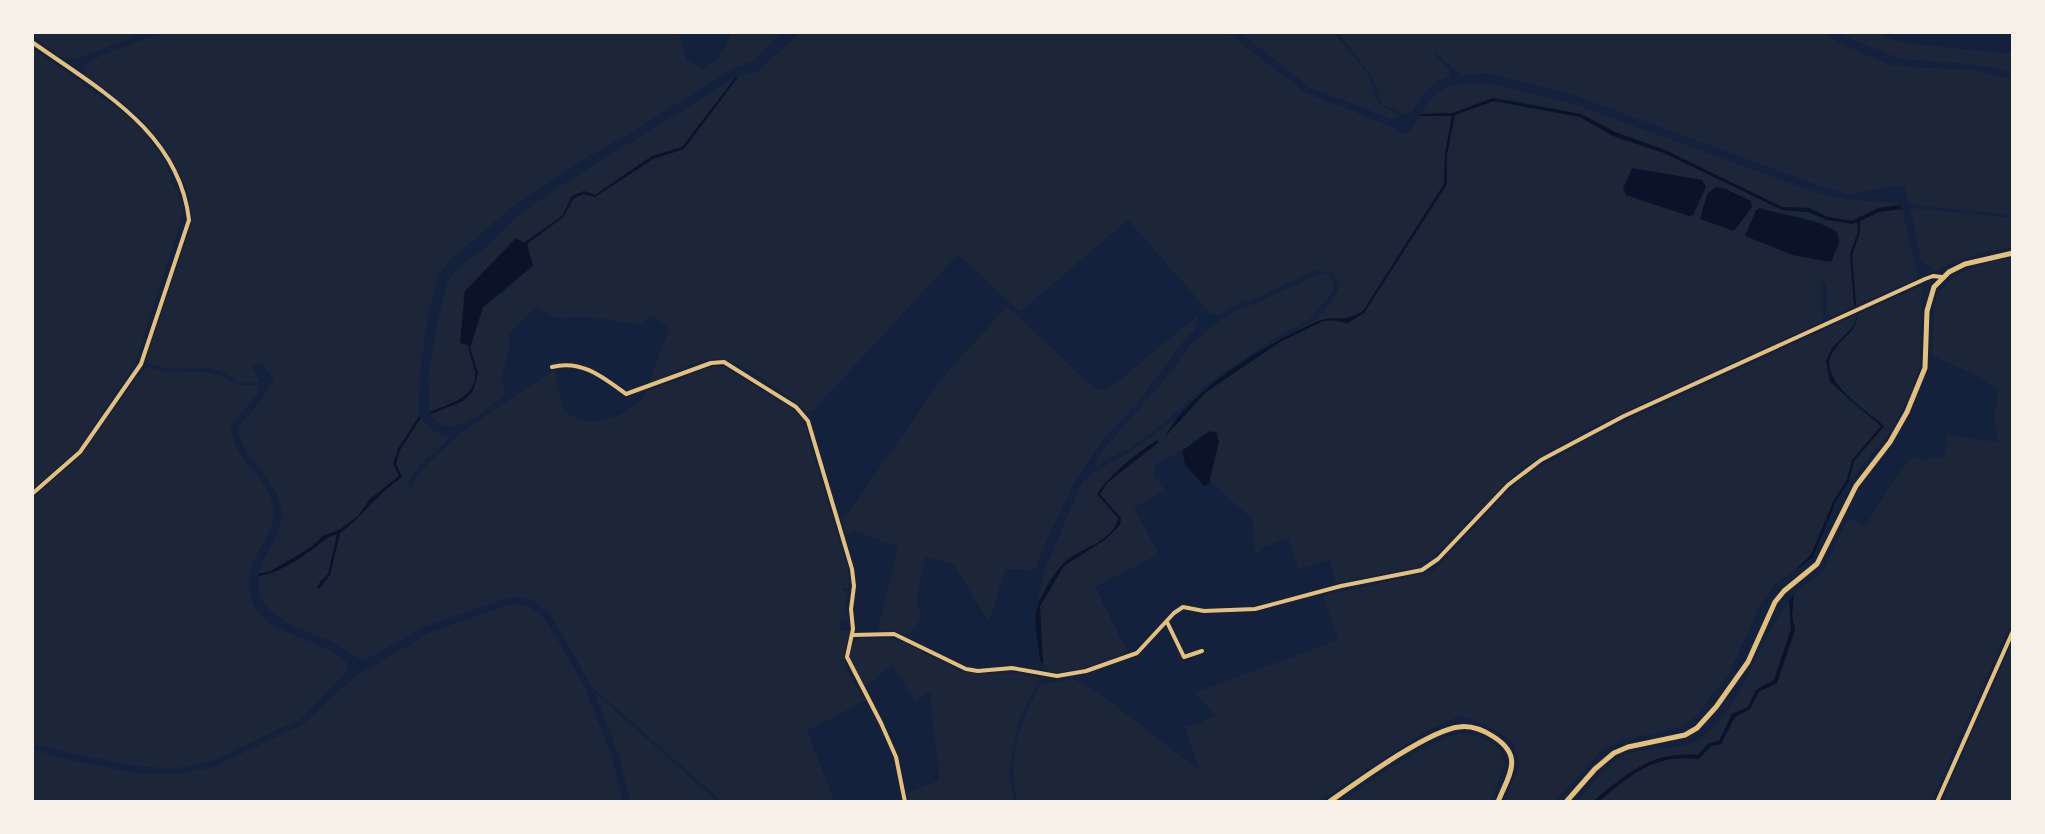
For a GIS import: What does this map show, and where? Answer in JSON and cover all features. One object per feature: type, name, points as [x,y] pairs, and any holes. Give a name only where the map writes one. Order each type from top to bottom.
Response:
[{"type":"street","points":[[32,42],[113,99],[148,129],[179,179],[189,220],[141,364],[80,452],[32,494]]},
{"type":"street","points":[[1566,802],[1614,753],[1628,747],[1679,737],[1697,728],[1735,682],[1754,651],[1775,602],[1788,587],[1817,564],[1856,486],[1894,437],[1907,412],[1925,368],[1929,296],[1942,277],[1965,264],[2013,253]]},
{"type":"street","points":[[853,635],[894,634],[971,670],[1012,668],[1057,676],[1137,653],[1183,607],[1204,611],[1255,609],[1341,586],[1422,570],[1438,559],[1508,485],[1541,460],[1598,428],[1746,360],[1925,279],[1942,277]]},
{"type":"street","points":[[552,367],[562,364],[579,366],[599,375],[626,394],[711,363],[724,362],[796,407],[808,421],[852,569],[853,635],[847,651],[849,665],[896,757],[905,802]]},
{"type":"street","points":[[1166,622],[1184,657],[1202,651]]},
{"type":"street","points":[[1937,802],[2013,631]]},
{"type":"street","points":[[1329,802],[1431,737],[1453,728],[1469,727],[1493,736],[1510,752],[1512,767],[1498,802]]},
{"type":"shaded area","points":[[32,32],[145,32],[76,59],[60,57],[32,36]]},
{"type":"shaded area","points":[[163,32],[678,32],[687,60],[704,70],[714,63],[731,32],[782,32],[753,61],[731,69],[631,133],[565,170],[510,209],[451,259],[438,275],[427,321],[419,416],[398,449],[394,464],[399,476],[339,530],[323,536],[310,548],[270,571],[259,574],[279,529],[281,508],[271,484],[246,451],[238,427],[261,401],[274,379],[261,363],[252,366],[260,382],[239,382],[226,373],[207,368],[169,369],[145,362],[191,225],[189,200],[181,176],[163,144],[129,108],[87,76],[83,68],[89,61]]},
{"type":"shaded area","points":[[801,32],[1227,32],[1306,93],[1395,128],[1401,134],[1410,131],[1420,116],[1452,115],[1445,154],[1444,184],[1363,311],[1348,320],[1320,322],[1278,340],[1315,319],[1330,304],[1339,285],[1332,273],[1315,270],[1220,314],[1211,314],[1128,220],[1020,312],[958,254],[813,411],[806,412],[762,378],[723,360],[697,363],[648,385],[670,327],[650,315],[642,325],[589,317],[556,318],[536,307],[508,335],[509,349],[503,376],[506,394],[468,421],[448,426],[439,423],[431,414],[463,401],[473,391],[478,373],[470,348],[483,307],[510,287],[527,244],[563,217],[574,198],[584,194],[595,197],[653,159],[684,149],[738,77],[758,71]]},
{"type":"shaded area","points":[[1239,32],[1334,32],[1368,74],[1378,103],[1401,116],[1392,119],[1309,87]]},
{"type":"shaded area","points":[[1337,32],[1824,32],[1837,42],[1893,66],[1970,70],[2013,79],[2013,215],[1916,205],[1908,202],[1905,188],[1897,185],[1850,195],[1571,94],[1488,73],[1461,75],[1435,52],[1435,56],[1449,69],[1450,76],[1427,90],[1411,114],[1401,113],[1382,104],[1370,73]]},
{"type":"shaded area","points":[[1836,32],[1874,32],[1902,43],[2013,54],[2013,72],[1971,64],[1900,59]]},
{"type":"shaded area","points":[[32,48],[126,115],[145,133],[165,162],[184,210],[135,365],[77,450],[32,490]]},
{"type":"shaded area","points":[[738,77],[684,149],[653,159],[595,197],[584,194],[574,198],[563,217],[527,244],[533,266],[483,307],[470,348],[478,373],[473,391],[463,401],[431,414],[461,398],[475,380],[468,345],[460,343],[465,291],[516,238],[524,243],[562,216],[572,196],[584,191],[595,195],[652,156],[682,147]]},
{"type":"shaded area","points":[[735,78],[682,147],[652,156],[595,195],[584,191],[572,196],[562,216],[524,243],[516,238],[464,294],[460,342],[468,345],[475,380],[461,398],[430,412],[428,377],[437,323],[448,280],[459,267],[492,243],[516,216]]},
{"type":"shaded area","points":[[1487,83],[1568,102],[1820,194],[1849,200],[1897,202],[1899,205],[1878,208],[1852,221],[1828,217],[1809,208],[1782,207],[1665,150],[1615,132],[1581,114],[1518,101],[1493,98],[1453,113],[1421,114],[1441,90]]},
{"type":"shaded area","points":[[1493,98],[1581,114],[1615,132],[1665,150],[1782,207],[1809,208],[1828,217],[1852,221],[1878,208],[1899,205],[1902,209],[1879,212],[1860,221],[1860,232],[1852,255],[1854,306],[1850,254],[1858,232],[1857,222],[1827,220],[1808,212],[1782,210],[1664,153],[1613,136],[1580,117],[1494,101],[1455,115],[1447,154],[1447,184],[1364,313],[1348,323],[1321,322],[1280,342],[1206,392],[1165,437],[1192,402],[1254,355],[1316,322],[1349,317],[1363,311],[1444,184],[1445,154],[1452,116],[1421,114],[1453,113]]},
{"type":"shaded area","points":[[1493,101],[1580,117],[1613,136],[1664,153],[1782,210],[1808,212],[1827,220],[1858,222],[1858,232],[1850,254],[1854,306],[1830,317],[1827,313],[1826,284],[1822,280],[1823,321],[1588,429],[1546,453],[1519,470],[1429,560],[1412,568],[1336,583],[1329,560],[1298,569],[1288,538],[1260,548],[1260,553],[1255,554],[1253,520],[1211,482],[1209,478],[1214,468],[1202,435],[1182,451],[1157,463],[1153,474],[1165,490],[1134,508],[1159,554],[1095,587],[1127,651],[1090,666],[1049,672],[1043,664],[1040,606],[1064,566],[1106,539],[1120,525],[1121,518],[1100,494],[1108,482],[1158,443],[1124,465],[1109,478],[1097,494],[1118,519],[1114,528],[1061,566],[1037,605],[1044,571],[1082,482],[1132,451],[1179,416],[1170,431],[1206,392],[1280,342],[1321,322],[1348,323],[1364,313],[1447,184],[1447,154],[1455,115]],"holes":[[[1686,179],[1702,180],[1691,216],[1626,195]],[[1759,208],[1813,220],[1832,230],[1840,238],[1831,262],[1793,255],[1746,236]]]},
{"type":"shaded area","points":[[1632,168],[1702,180],[1706,187],[1693,215],[1626,195],[1623,189]]},
{"type":"shaded area","points":[[1716,187],[1751,201],[1752,207],[1734,231],[1700,219],[1707,194]]},
{"type":"shaded area","points":[[1760,208],[1809,220],[1837,232],[1839,243],[1831,262],[1793,255],[1745,236],[1756,210]]},
{"type":"shaded area","points":[[1910,208],[2013,218],[2013,247],[1981,252],[1934,271],[1921,261]]},
{"type":"shaded area","points":[[1902,209],[1918,278],[1856,305],[1852,254],[1860,232],[1860,221],[1879,212]]},
{"type":"shaded area","points":[[2000,259],[2013,260],[2013,620],[1932,802],[1598,802],[1644,768],[1669,760],[1699,759],[1711,746],[1721,744],[1735,717],[1750,709],[1758,692],[1777,683],[1795,630],[1792,616],[1794,594],[1823,572],[1848,518],[1865,527],[1888,488],[1912,457],[1923,461],[1944,458],[1947,435],[1998,442],[1994,414],[1997,389],[1986,380],[1933,356],[1933,333],[1936,301],[1949,281],[1961,273]]},
{"type":"shaded area","points":[[1327,274],[1333,281],[1333,291],[1310,319],[1276,337],[1203,387],[1136,444],[1092,468],[1104,449],[1171,372],[1191,344],[1243,307],[1317,275]]},
{"type":"shaded area","points":[[1922,286],[1920,364],[1914,384],[1890,433],[1849,481],[1854,461],[1884,426],[1854,402],[1836,382],[1830,360],[1834,349],[1854,326],[1858,314]]},
{"type":"shaded area","points":[[1007,306],[1094,388],[1103,390],[1199,315],[1194,331],[1137,404],[1106,436],[1076,479],[1035,570],[1005,569],[990,619],[953,564],[925,557],[917,600],[921,619],[909,634],[878,629],[898,547],[853,530],[846,536],[841,518],[846,516],[943,377]]},
{"type":"shaded area","points":[[1858,314],[1855,326],[1834,350],[1830,361],[1831,372],[1844,392],[1884,426],[1854,461],[1849,481],[1836,501],[1813,557],[1792,573],[1811,555],[1834,500],[1847,480],[1852,460],[1881,426],[1830,382],[1826,361],[1832,348],[1854,326]]},
{"type":"shaded area","points":[[1856,315],[1849,330],[1831,350],[1827,361],[1828,373],[1852,403],[1881,426],[1852,460],[1847,480],[1834,500],[1811,556],[1775,584],[1761,603],[1730,672],[1694,718],[1682,727],[1623,740],[1602,750],[1554,802],[1504,802],[1520,763],[1512,740],[1486,725],[1459,716],[1423,733],[1318,802],[1017,802],[1013,770],[1016,742],[1040,685],[1074,679],[1103,696],[1199,770],[1185,726],[1200,724],[1215,715],[1194,693],[1338,640],[1323,596],[1432,572],[1520,479],[1592,437]]},
{"type":"shaded area","points":[[723,366],[793,410],[803,420],[848,570],[849,588],[842,588],[842,591],[848,593],[845,608],[849,620],[841,619],[839,631],[850,631],[845,653],[846,668],[866,700],[807,731],[835,802],[723,802],[592,687],[549,612],[531,599],[510,597],[426,626],[365,660],[282,620],[263,602],[259,576],[281,568],[338,533],[328,574],[320,582],[319,589],[330,575],[340,533],[402,477],[396,464],[400,450],[421,418],[434,431],[452,436],[418,467],[407,483],[410,489],[422,471],[455,438],[554,370],[564,412],[583,420],[597,421],[630,409],[647,391],[712,367]]},
{"type":"shaded area","points":[[149,367],[168,372],[207,372],[238,385],[260,385],[256,396],[231,425],[236,446],[261,480],[271,499],[273,511],[269,533],[250,575],[253,604],[262,617],[275,626],[335,653],[347,663],[346,673],[300,719],[212,761],[177,768],[141,767],[32,743],[32,499],[82,454],[143,369]]},
{"type":"shaded area","points":[[419,416],[421,418],[400,450],[396,464],[402,477],[340,533],[330,575],[319,589],[320,582],[328,574],[337,534],[286,566],[259,576],[310,548],[323,536],[339,530],[399,476],[393,464],[398,449]]},
{"type":"shaded area","points":[[1210,431],[1217,433],[1219,442],[1211,482],[1204,486],[1185,464],[1182,451]]},
{"type":"shaded area","points":[[1157,440],[1159,442],[1108,482],[1100,494],[1121,518],[1120,525],[1106,539],[1064,566],[1040,606],[1043,664],[1040,661],[1036,617],[1043,594],[1061,566],[1102,540],[1115,527],[1118,518],[1097,494],[1124,464]]},
{"type":"shaded area","points":[[1794,594],[1792,616],[1795,630],[1777,683],[1759,692],[1750,709],[1735,717],[1721,744],[1711,746],[1699,759],[1669,760],[1644,768],[1598,802],[1592,802],[1640,766],[1666,757],[1698,755],[1709,743],[1719,741],[1732,714],[1748,707],[1756,690],[1774,680],[1791,629],[1789,601]]},
{"type":"shaded area","points":[[1789,601],[1791,629],[1774,680],[1756,690],[1748,707],[1732,714],[1719,741],[1709,743],[1698,755],[1666,757],[1640,766],[1592,802],[1576,802],[1601,774],[1623,756],[1695,742],[1717,724],[1740,691]]},
{"type":"shaded area","points":[[511,604],[529,606],[543,616],[584,685],[612,757],[623,802],[32,802],[32,749],[140,774],[177,774],[214,767],[303,724],[357,675],[429,633]]},
{"type":"shaded area","points":[[861,637],[897,639],[959,671],[1021,674],[1040,679],[1018,722],[1009,775],[1015,802],[908,802],[907,793],[939,780],[930,692],[915,701],[892,666],[865,686],[850,659],[851,645]]},
{"type":"shaded area","points":[[2013,641],[2013,802],[1942,802]]},
{"type":"shaded area","points":[[595,694],[717,802],[630,802],[619,755]]},
{"type":"shaded area","points":[[1459,733],[1489,741],[1504,757],[1503,770],[1490,802],[1342,802],[1413,755]]}]
